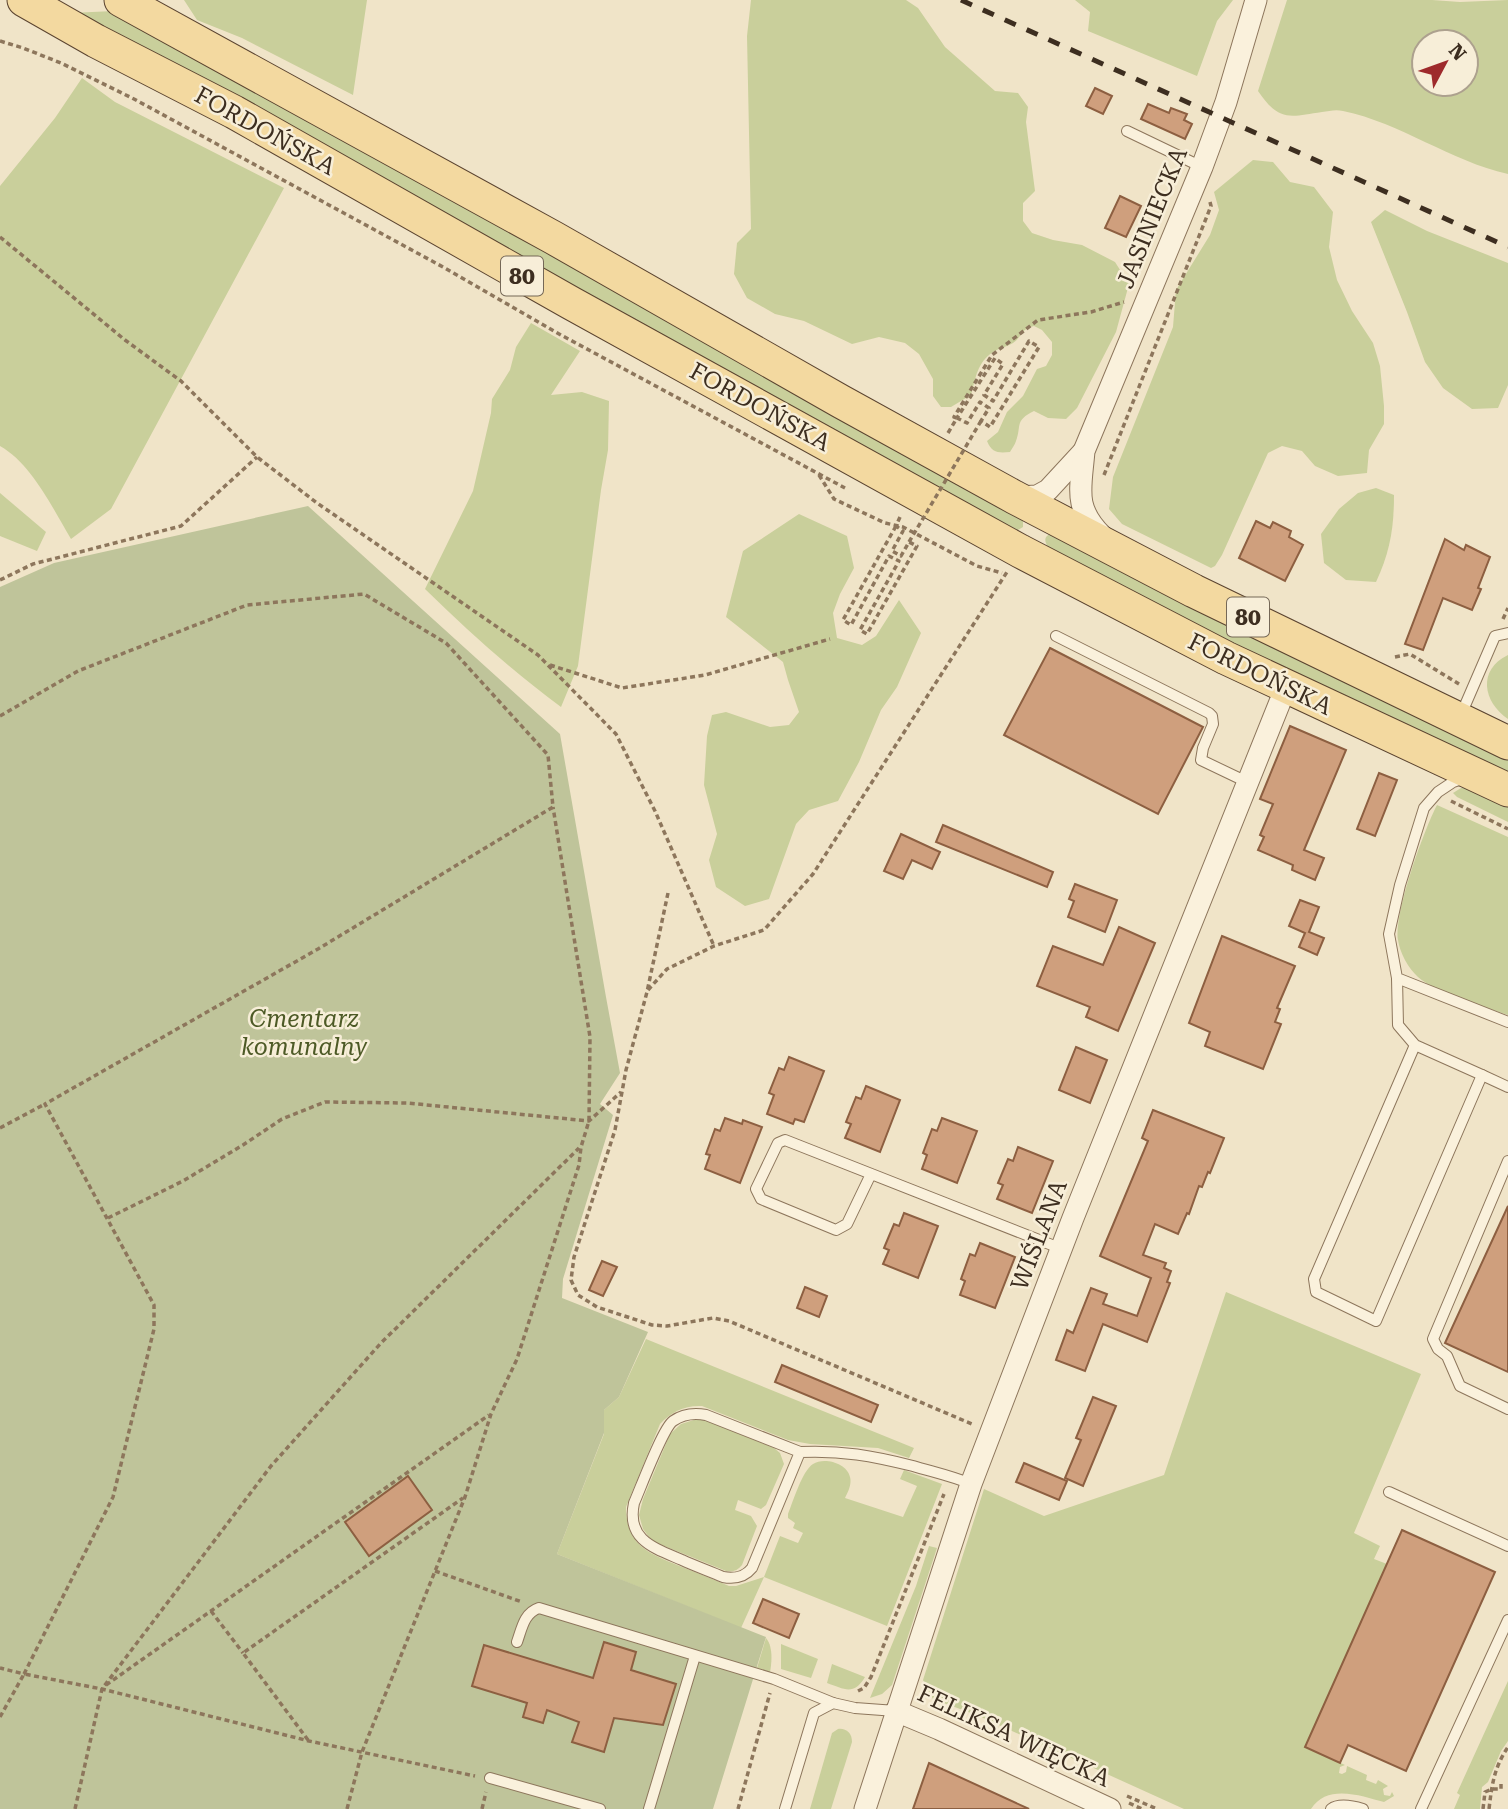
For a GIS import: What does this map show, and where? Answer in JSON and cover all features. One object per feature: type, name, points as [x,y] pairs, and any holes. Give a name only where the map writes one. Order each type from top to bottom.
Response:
[{"type":"main road","name":"FORDOŃSKA","points":[[24,0],[234,113],[571,303],[1013,563],[1226,658],[1508,790]]},
{"type":"main road","name":"FORDOŃSKA","points":[[121,0],[554,238],[1014,497],[1194,591],[1508,743]]},
{"type":"street","name":"JASINIECKA","points":[[1128,556],[1107,541],[1082,511],[1084,451],[1202,167],[1226,103],[1256,0]]},
{"type":"street","name":"JASINIECKA","points":[[1014,497],[1037,496],[1048,490],[1084,451]]},
{"type":"street","name":"WIŚLANA","points":[[865,1809],[971,1484],[1286,687]]},
{"type":"street","name":"FELIKSA WIĘCKA","points":[[896,1711],[1110,1809]]},
{"type":"lane","points":[[1128,131],[1202,167]]},
{"type":"lane","points":[[1459,720],[1495,636],[1508,633]]},
{"type":"lane","points":[[1056,636],[1209,713],[1213,724],[1201,760],[1247,782]]},
{"type":"lane","points":[[1474,775],[1453,782],[1438,792],[1424,808],[1399,884],[1389,934],[1397,978],[1398,1025],[1415,1045],[1508,1087]]},
{"type":"lane","points":[[1397,978],[1508,1022]]},
{"type":"lane","points":[[1415,1045],[1314,1279],[1316,1292],[1376,1321],[1482,1075]]},
{"type":"lane","points":[[871,1174],[847,1224],[836,1230],[761,1199],[756,1189],[778,1143],[785,1140],[1062,1249]]},
{"type":"lane","points":[[1508,1161],[1433,1339],[1438,1349],[1447,1356],[1461,1386],[1508,1409]]},
{"type":"lane","points":[[800,1452],[748,1573],[732,1579],[723,1577],[652,1547],[636,1527],[632,1511],[634,1503],[666,1430],[675,1419],[689,1415],[706,1415],[800,1452],[832,1451],[869,1455],[951,1476],[971,1484]]},
{"type":"lane","points":[[1389,1492],[1508,1546]]},
{"type":"lane","points":[[517,1642],[531,1611],[539,1608],[774,1679],[833,1703],[855,1708],[896,1711]]},
{"type":"lane","points":[[1421,1809],[1508,1620]]},
{"type":"lane","points":[[649,1809],[695,1656]]},
{"type":"lane","points":[[785,1809],[814,1713],[833,1703]]},
{"type":"lane","points":[[490,1778],[600,1809]]},
{"type":"lane","points":[[1331,1809],[1334,1806],[1351,1806],[1363,1809]]},
{"type":"path","points":[[0,41],[61,64],[134,99],[443,267],[573,342],[817,473],[834,499],[885,523],[903,527],[977,566],[1013,563]]},
{"type":"path","points":[[0,237],[125,340],[181,381],[257,457],[317,503],[548,664],[616,734],[655,811],[714,946]]},
{"type":"path","points":[[895,526],[904,531],[892,551],[901,556],[989,408],[980,402],[967,423],[954,417],[992,355],[1038,320],[1091,312],[1131,300]]},
{"type":"path","points":[[944,438],[995,358],[1003,364],[984,395],[993,401],[1029,341],[1039,347],[990,427],[981,421]]},
{"type":"path","points":[[0,580],[33,564],[181,526],[257,457]]},
{"type":"path","points":[[900,517],[843,620],[851,625],[889,556],[899,561],[860,630],[867,634],[917,546],[909,542]]},
{"type":"path","points":[[647,992],[667,969],[714,946],[764,930],[813,874],[1013,563]]},
{"type":"path","points":[[0,716],[78,671],[247,605],[363,594],[446,643],[548,755],[553,807],[590,1037],[589,1121],[579,1165],[517,1359],[491,1413],[465,1497],[362,1752],[347,1809]]},
{"type":"path","points":[[548,664],[622,688],[705,675],[830,639]]},
{"type":"path","points":[[1453,802],[1508,829]]},
{"type":"path","points":[[0,1128],[318,949],[553,807]]},
{"type":"path","points":[[668,893],[615,1130],[574,1257],[571,1280],[578,1295],[597,1307],[652,1325],[667,1326],[713,1318],[729,1321],[992,1433]]},
{"type":"path","points":[[108,1218],[183,1181],[282,1119],[325,1102],[407,1104],[589,1121],[622,1091]]},
{"type":"path","points":[[0,1717],[113,1497],[153,1329],[154,1305],[45,1104]]},
{"type":"path","points":[[75,1809],[102,1689],[271,1466],[381,1343],[581,1147]]},
{"type":"path","points":[[102,1689],[491,1413]]},
{"type":"path","points":[[853,1693],[864,1688],[871,1677],[951,1476]]},
{"type":"path","points":[[243,1653],[465,1497]]},
{"type":"path","points":[[435,1571],[539,1608]]},
{"type":"path","points":[[211,1611],[309,1741]]},
{"type":"path","points":[[0,1668],[102,1689],[309,1741],[490,1778],[482,1809]]},
{"type":"path","points":[[738,1809],[774,1679]]},
{"type":"path","points":[[1489,1809],[1496,1769],[1508,1747]]},
{"type":"path","points":[[1483,1809],[1485,1792],[1500,1789],[1502,1784]]},
{"type":"green space","points":[[184,0],[367,0],[353,95],[242,38],[197,20]]},
{"type":"green space","points":[[751,0],[906,0],[918,8],[945,47],[995,91],[1018,93],[1028,107],[1026,122],[1035,191],[1023,203],[1023,221],[1032,233],[1082,245],[1115,262],[1129,284],[1116,332],[1077,408],[1066,419],[1048,418],[1034,411],[1021,421],[1016,442],[1010,452],[996,451],[987,441],[998,432],[1007,412],[1023,396],[1037,369],[1046,366],[1052,355],[1052,342],[1042,330],[1034,326],[1023,331],[1013,343],[988,356],[978,371],[971,395],[951,407],[941,407],[933,396],[933,379],[919,354],[905,343],[879,337],[852,344],[804,321],[775,314],[747,298],[734,274],[737,243],[751,229],[747,36]]},
{"type":"green space","points":[[1075,0],[1233,0],[1217,21],[1197,76],[1088,31],[1090,12]]},
{"type":"green space","points":[[1287,0],[1508,0],[1508,174],[1466,160],[1364,117],[1338,110],[1286,115],[1279,113],[1258,91]]},
{"type":"green space","points":[[114,11],[1016,512],[1023,521],[1023,527],[1005,532],[70,13]]},
{"type":"green space","points":[[82,78],[115,102],[284,188],[111,509],[71,539],[32,475],[12,454],[0,446],[0,186],[55,118]]},
{"type":"green space","points":[[1253,160],[1273,162],[1290,182],[1314,187],[1333,212],[1329,247],[1337,280],[1352,311],[1373,343],[1380,366],[1384,424],[1369,450],[1367,473],[1338,476],[1315,466],[1302,451],[1282,446],[1268,453],[1222,555],[1211,568],[1122,524],[1109,509],[1113,477],[1173,327],[1176,290],[1210,235],[1219,210],[1214,192]]},
{"type":"green space","points":[[1385,210],[1427,231],[1508,263],[1508,385],[1498,408],[1472,409],[1443,388],[1425,362],[1371,222]]},
{"type":"green space","points":[[531,323],[580,351],[551,395],[582,392],[609,401],[608,450],[578,666],[561,707],[491,650],[425,589],[473,491],[492,399],[510,370],[516,347]]},
{"type":"green space","points":[[1376,488],[1394,495],[1392,529],[1385,560],[1376,582],[1346,580],[1324,563],[1321,534],[1339,509],[1358,493]]},
{"type":"green space","points":[[0,493],[46,532],[37,551],[0,536]]},
{"type":"green space","name":"Cmentarz komunalny","points":[[308,506],[560,734],[620,1073],[600,1104],[613,1115],[563,1279],[562,1298],[648,1332],[619,1397],[604,1410],[604,1433],[557,1554],[766,1637],[713,1809],[0,1809],[0,587],[54,563]]},
{"type":"green space","points":[[799,514],[847,536],[854,568],[833,613],[837,638],[862,645],[876,636],[899,600],[921,633],[897,687],[881,710],[859,762],[838,801],[809,810],[796,824],[769,899],[745,906],[716,887],[709,860],[717,834],[704,785],[707,736],[712,715],[726,712],[770,727],[789,725],[799,712],[783,662],[726,617],[743,551]]},
{"type":"green space","points":[[1053,533],[1508,756],[1508,777],[1336,697],[1049,549],[1045,539]]},
{"type":"green space","points":[[1508,655],[1508,719],[1493,704],[1487,686],[1491,669]]},
{"type":"green space","points":[[1461,788],[1469,788],[1508,804],[1508,822],[1457,797],[1453,793]]},
{"type":"green space","points":[[1437,805],[1508,837],[1508,1015],[1460,999],[1426,983],[1411,969],[1401,950],[1398,927],[1405,892]]},
{"type":"green space","points":[[1226,1292],[1421,1374],[1354,1533],[1380,1546],[1374,1559],[1387,1564],[1305,1747],[1345,1765],[1340,1767],[1339,1773],[1346,1772],[1347,1766],[1367,1775],[1366,1780],[1376,1784],[1378,1780],[1388,1786],[1383,1789],[1384,1795],[1390,1796],[1392,1792],[1394,1796],[1384,1802],[1355,1795],[1335,1794],[1318,1801],[1311,1809],[1184,1809],[979,1716],[933,1699],[923,1680],[984,1489],[1044,1516],[1164,1475]]},
{"type":"green space","points":[[646,1339],[914,1448],[909,1458],[878,1448],[788,1440],[702,1406],[679,1410],[660,1424],[626,1507],[630,1531],[642,1547],[651,1553],[729,1586],[764,1577],[741,1628],[557,1554],[604,1434],[604,1410],[619,1397]]},
{"type":"green space","points":[[697,1419],[706,1420],[774,1448],[780,1453],[784,1464],[766,1505],[761,1509],[738,1500],[735,1510],[751,1516],[757,1526],[742,1565],[733,1571],[726,1571],[652,1541],[643,1529],[639,1515],[670,1434],[681,1424]]},
{"type":"green space","points":[[829,1461],[848,1472],[850,1480],[845,1498],[903,1517],[917,1486],[900,1479],[904,1470],[942,1484],[887,1626],[764,1577],[780,1536],[798,1543],[803,1533],[793,1528],[795,1523],[788,1518],[788,1514],[802,1480],[813,1464]]},
{"type":"green space","points":[[929,1546],[937,1548],[892,1685],[882,1694],[870,1698],[916,1586]]},
{"type":"green space","points":[[766,1638],[771,1650],[770,1672],[757,1668]]},
{"type":"green space","points":[[781,1644],[818,1659],[811,1678],[781,1669]]},
{"type":"green space","points":[[832,1664],[865,1677],[853,1689],[827,1683]]},
{"type":"green space","points":[[1508,1681],[1508,1741],[1488,1782],[1482,1787],[1480,1809],[1454,1809],[1460,1795],[1457,1793]]},
{"type":"green space","points":[[838,1729],[848,1732],[852,1742],[831,1809],[810,1809],[832,1733]]},
{"type":"building","points":[[1095,88],[1112,96],[1103,114],[1086,106]]},
{"type":"building","points":[[1148,104],[1169,113],[1171,108],[1187,114],[1184,120],[1192,124],[1185,139],[1141,119]]},
{"type":"building","points":[[1120,196],[1141,206],[1126,237],[1105,228]]},
{"type":"building","points":[[1256,521],[1270,528],[1273,522],[1291,531],[1289,537],[1303,545],[1285,581],[1239,558]]},
{"type":"building","points":[[1445,539],[1464,550],[1466,545],[1490,557],[1472,610],[1443,598],[1423,650],[1405,644]]},
{"type":"building","points":[[1050,648],[1203,727],[1158,814],[1004,735]]},
{"type":"building","points":[[1290,726],[1346,750],[1304,850],[1324,858],[1315,880],[1292,870],[1293,865],[1258,850],[1264,837],[1260,835],[1273,804],[1260,799]]},
{"type":"building","points":[[1379,773],[1397,780],[1375,836],[1357,829]]},
{"type":"building","points":[[943,825],[1053,872],[1047,887],[936,842]]},
{"type":"building","points":[[901,834],[940,852],[932,869],[912,860],[903,879],[884,871]]},
{"type":"building","points":[[1075,884],[1117,900],[1105,932],[1068,917],[1074,901],[1069,899]]},
{"type":"building","points":[[1300,900],[1319,907],[1309,932],[1324,938],[1317,955],[1299,947],[1305,933],[1289,926]]},
{"type":"building","points":[[1119,927],[1155,943],[1118,1031],[1086,1017],[1090,1007],[1037,986],[1053,946],[1103,965]]},
{"type":"building","points":[[1222,936],[1295,966],[1277,1008],[1280,1009],[1275,1022],[1281,1024],[1263,1069],[1205,1046],[1210,1032],[1189,1023]]},
{"type":"building","points":[[1076,1047],[1107,1060],[1090,1103],[1059,1090]]},
{"type":"building","points":[[789,1057],[824,1071],[804,1122],[795,1119],[793,1124],[767,1114],[774,1095],[769,1093],[779,1068],[784,1070]]},
{"type":"building","points":[[866,1086],[900,1100],[880,1152],[845,1138],[851,1124],[846,1122],[856,1097],[861,1099]]},
{"type":"building","points":[[1153,1110],[1224,1138],[1210,1173],[1208,1172],[1202,1187],[1199,1186],[1178,1234],[1155,1224],[1143,1255],[1166,1263],[1164,1268],[1171,1271],[1167,1282],[1170,1283],[1147,1342],[1103,1324],[1085,1371],[1056,1360],[1067,1330],[1073,1333],[1091,1288],[1107,1294],[1103,1304],[1137,1316],[1151,1278],[1100,1256],[1148,1141],[1142,1138]]},
{"type":"building","points":[[725,1118],[742,1124],[743,1120],[762,1127],[740,1183],[705,1169],[710,1155],[706,1154],[715,1129],[720,1131]]},
{"type":"building","points":[[942,1118],[977,1131],[957,1183],[922,1169],[927,1155],[923,1153],[932,1129],[937,1131]]},
{"type":"building","points":[[1018,1147],[1053,1161],[1032,1213],[997,1199],[1003,1185],[998,1183],[1008,1159],[1013,1161]]},
{"type":"building","points":[[1508,1206],[1508,1372],[1445,1343]]},
{"type":"building","points":[[904,1213],[938,1226],[918,1278],[883,1264],[889,1250],[884,1248],[894,1224],[899,1226]]},
{"type":"building","points":[[980,1243],[1015,1257],[995,1308],[960,1295],[965,1281],[961,1279],[970,1254],[975,1256]]},
{"type":"building","points":[[602,1261],[617,1267],[603,1296],[589,1290]]},
{"type":"building","points":[[805,1287],[827,1296],[819,1317],[797,1308]]},
{"type":"building","points":[[782,1365],[878,1405],[871,1422],[775,1382]]},
{"type":"building","points":[[1093,1397],[1116,1406],[1083,1486],[1065,1478],[1081,1440],[1076,1438]]},
{"type":"building","points":[[1024,1463],[1067,1481],[1059,1500],[1016,1482]]},
{"type":"building","points":[[408,1476],[432,1510],[369,1556],[345,1522]]},
{"type":"building","points":[[1402,1530],[1495,1572],[1406,1771],[1348,1745],[1340,1763],[1305,1747]]},
{"type":"building","points":[[763,1599],[799,1614],[789,1638],[753,1623]]},
{"type":"building","points":[[604,1642],[636,1652],[631,1670],[676,1684],[663,1725],[614,1718],[604,1752],[572,1742],[579,1722],[547,1710],[543,1723],[523,1717],[527,1703],[472,1686],[484,1645],[593,1678]]},
{"type":"building","points":[[929,1763],[1029,1809],[913,1809]]},
{"type":"railway","points":[[961,0],[1508,247]]}]
